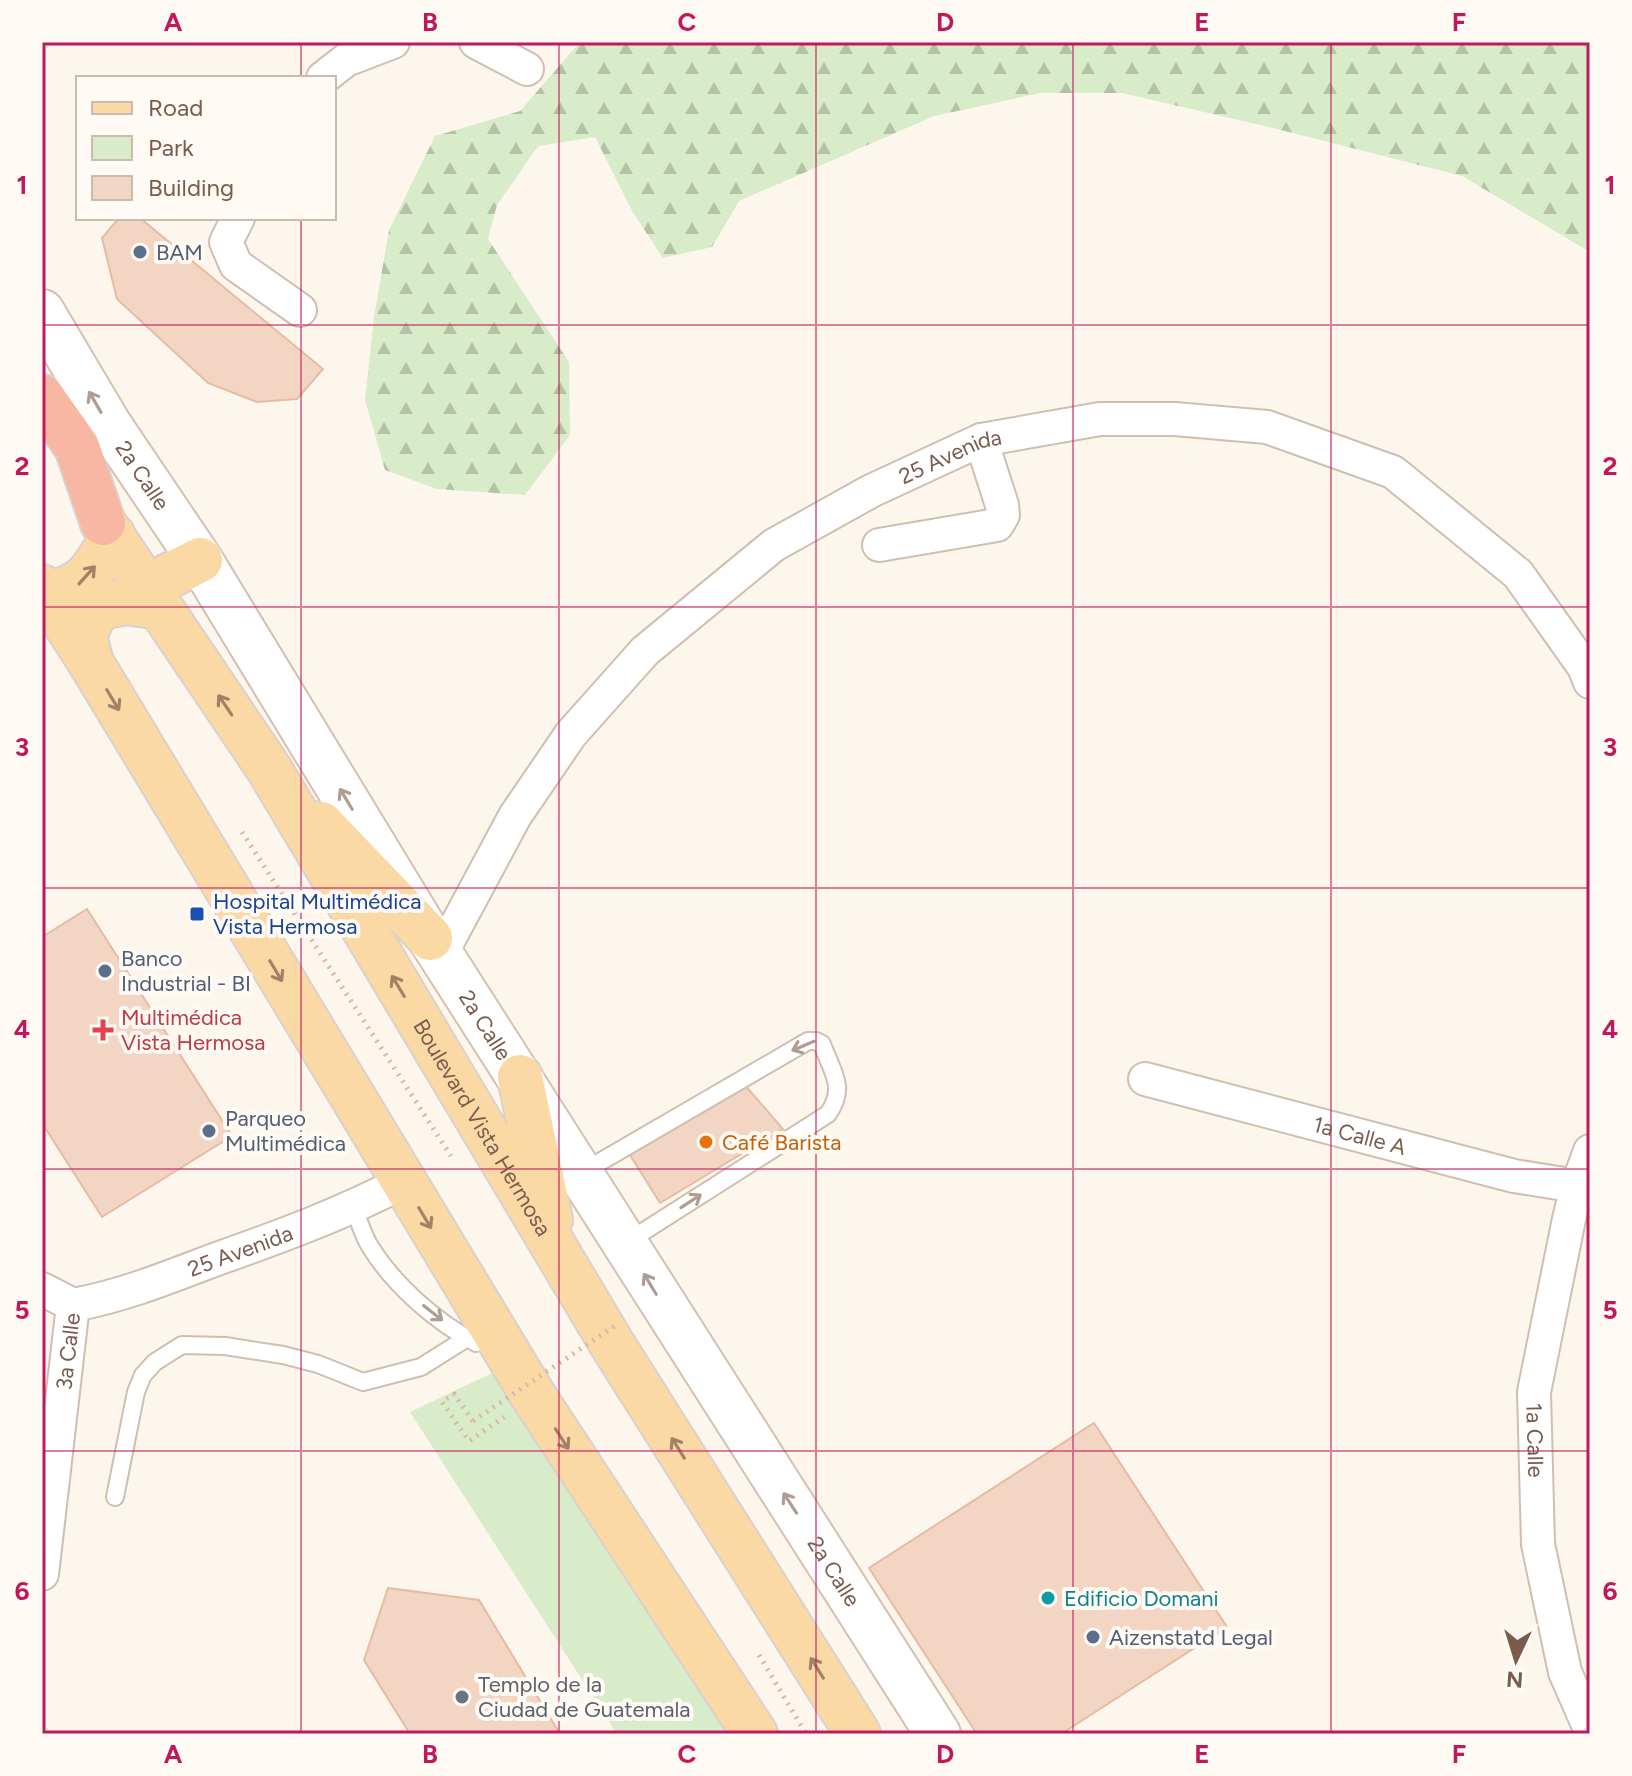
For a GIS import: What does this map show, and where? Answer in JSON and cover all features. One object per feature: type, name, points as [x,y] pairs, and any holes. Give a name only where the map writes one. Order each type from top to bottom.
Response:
[{"type":"highway","points":[[42,397],[77,447],[108,530]]},
{"type":"highway","points":[[42,451],[108,530]]},
{"type":"main road","points":[[108,530],[85,579],[75,587],[44,590],[524,1380],[755,1734]]},
{"type":"main road","name":"Boulevard Vista Hermosa","points":[[108,530],[269,769],[557,1254],[858,1734]]},
{"type":"main road","points":[[91,663],[84,636],[95,611],[112,603],[153,597],[200,560]]},
{"type":"main road","points":[[269,769],[436,946]]},
{"type":"main road","points":[[520,1077],[557,1254]]},
{"type":"street","points":[[326,76],[346,60],[393,42]]},
{"type":"street","points":[[476,42],[527,69]]},
{"type":"street","points":[[237,220],[226,242],[236,265],[300,310]]},
{"type":"street","name":"2a Calle","points":[[42,312],[109,425],[200,560],[436,946],[938,1734]]},
{"type":"street","name":"25 Avenida","points":[[436,946],[515,816],[571,734],[645,651],[774,545],[871,491],[981,440],[1100,419],[1190,420],[1267,427],[1393,472],[1518,574],[1587,675]]},
{"type":"street","points":[[879,545],[997,525],[1003,515],[1002,505],[981,440]]},
{"type":"street","name":"1a Calle A","points":[[1145,1079],[1514,1176],[1577,1186]]},
{"type":"street","name":"1a Calle","points":[[1590,1151],[1577,1186],[1534,1392],[1538,1544],[1565,1672],[1590,1729]]},
{"type":"street","name":"25 Avenida","points":[[73,1305],[113,1297],[354,1208],[403,1182]]},
{"type":"street","name":"3a Calle","points":[[42,1289],[73,1305],[42,1574]]},
{"type":"lane","points":[[581,1173],[808,1041],[822,1044],[839,1092],[828,1114],[625,1243]]},
{"type":"lane","points":[[354,1208],[369,1246],[396,1281],[432,1312],[524,1380]]},
{"type":"lane","points":[[115,1497],[136,1392],[143,1375],[155,1362],[182,1345],[225,1346],[283,1355],[318,1364],[363,1382],[421,1367],[467,1338]]},
{"type":"path","points":[[237,824],[458,1168]]},
{"type":"path","points":[[524,1380],[469,1441],[442,1402],[454,1394],[473,1421],[619,1323]]},
{"type":"path","points":[[574,1351],[583,1364]]},
{"type":"path","points":[[758,1655],[806,1734]]},
{"type":"green space","points":[[580,42],[1590,42],[1590,252],[1462,176],[1122,93],[1041,93],[934,116],[739,201],[712,247],[663,258],[632,211],[595,137],[538,146],[497,205],[488,239],[569,362],[570,435],[525,495],[437,489],[385,470],[365,400],[374,317],[389,230],[435,136],[520,111]]},
{"type":"green space","points":[[513,1363],[755,1734],[617,1734],[410,1412]]},
{"type":"building","points":[[117,220],[142,220],[323,369],[297,399],[257,402],[208,383],[117,299],[102,238]]},
{"type":"building","name":"Multimédica Vista Hermosa","points":[[87,909],[232,1136],[102,1217],[42,1123],[42,937]]},
{"type":"building","name":"Café Barista","points":[[743,1083],[783,1129],[660,1203],[630,1155]]},
{"type":"building","name":"Edificio Domani","points":[[1094,1423],[1227,1627],[1061,1734],[977,1734],[869,1568]]},
{"type":"building","name":"Templo de la Ciudad de Guatemala","points":[[388,1588],[479,1600],[560,1734],[410,1734],[364,1660]]},
{"type":"place","name":"BAM","points":[[140,252]]},
{"type":"place","name":"Hospital Multimédica Vista Hermosa","points":[[197,914]]},
{"type":"place","name":"Banco Industrial - BI","points":[[105,971]]},
{"type":"place","name":"Multimédica Vista Hermosa","points":[[103,1030]]},
{"type":"place","name":"Parqueo Multimédica","points":[[209,1131]]},
{"type":"place","name":"Café Barista","points":[[706,1142]]},
{"type":"place","name":"Edificio Domani","points":[[1048,1598]]},
{"type":"place","name":"Aizenstatd Legal","points":[[1093,1637]]},
{"type":"place","name":"Templo de la Ciudad de Guatemala","points":[[462,1697]]}]
